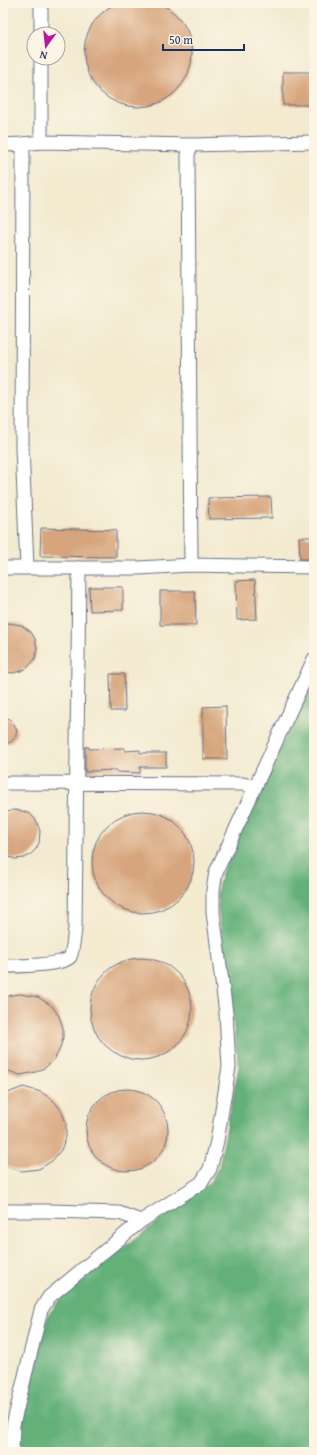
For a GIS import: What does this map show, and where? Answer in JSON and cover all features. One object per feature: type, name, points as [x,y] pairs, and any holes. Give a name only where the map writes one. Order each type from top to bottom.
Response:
[{"type":"lane","points":[[41,3],[41,26]]},
{"type":"lane","points":[[41,66],[41,142]]},
{"type":"lane","points":[[3,145],[41,142],[191,145],[314,142]]},
{"type":"lane","points":[[23,144],[22,447],[27,567]]},
{"type":"lane","points":[[191,145],[188,163],[191,565]]},
{"type":"lane","points":[[3,568],[139,568],[191,565],[314,567]]},
{"type":"lane","points":[[3,966],[28,966],[65,962],[70,956],[75,929],[79,568]]},
{"type":"lane","points":[[12,1452],[13,1425],[41,1310],[49,1297],[141,1221],[201,1183],[210,1169],[229,1067],[226,1013],[213,912],[212,890],[216,872],[314,659]]},
{"type":"lane","points":[[3,783],[243,784],[256,787]]},
{"type":"lane","points":[[3,1211],[119,1213],[141,1221]]},
{"type":"green space","points":[[314,676],[314,1452],[19,1452],[19,1439],[33,1375],[49,1314],[69,1289],[210,1182],[219,1167],[239,1067],[217,892],[222,873]]},
{"type":"building","points":[[138,-1],[159,3],[176,15],[188,32],[192,53],[188,74],[176,91],[159,103],[138,107],[117,103],[100,91],[88,74],[84,53],[88,32],[100,15],[117,3]]},
{"type":"building","points":[[283,72],[314,72],[314,105],[283,105]]},
{"type":"building","points":[[271,497],[272,518],[209,519],[208,498]]},
{"type":"building","points":[[41,528],[116,530],[116,557],[40,556]]},
{"type":"building","points":[[299,537],[314,537],[314,559],[300,559]]},
{"type":"building","points":[[255,580],[257,619],[237,620],[236,581]]},
{"type":"building","points":[[89,587],[123,587],[123,610],[90,611]]},
{"type":"building","points":[[160,591],[195,591],[196,625],[160,625]]},
{"type":"building","points":[[9,623],[21,625],[31,632],[35,639],[37,648],[35,659],[27,668],[12,673],[3,671],[3,624]]},
{"type":"building","points":[[110,674],[124,674],[125,711],[111,711]]},
{"type":"building","points":[[226,706],[227,759],[203,759],[203,707]]},
{"type":"building","points":[[3,717],[10,719],[13,722],[17,731],[11,742],[3,745]]},
{"type":"building","points":[[85,747],[89,747],[89,749],[125,748],[125,751],[140,750],[140,753],[166,753],[166,767],[140,767],[140,773],[117,772],[117,770],[85,772]]},
{"type":"building","points":[[14,810],[30,814],[36,820],[40,831],[39,843],[36,849],[24,858],[15,859],[3,855],[3,813]]},
{"type":"building","points":[[143,811],[163,815],[179,826],[190,842],[194,862],[190,882],[179,898],[163,909],[143,913],[123,909],[107,898],[96,882],[92,862],[96,842],[107,826],[123,815]]},
{"type":"building","points":[[141,958],[160,962],[177,973],[188,990],[192,1009],[188,1028],[177,1045],[160,1056],[141,1060],[122,1056],[105,1045],[94,1028],[90,1009],[94,990],[105,973],[122,962]]},
{"type":"building","points":[[20,994],[38,997],[52,1006],[59,1016],[63,1028],[63,1038],[59,1051],[54,1060],[46,1067],[36,1072],[20,1075],[3,1069],[3,999],[11,995]]},
{"type":"building","points":[[23,1087],[41,1092],[53,1100],[61,1110],[66,1123],[66,1137],[61,1150],[52,1161],[39,1169],[22,1171],[3,1165],[3,1095]]},
{"type":"building","points":[[127,1089],[143,1092],[156,1101],[165,1114],[168,1130],[165,1146],[156,1159],[143,1168],[127,1171],[111,1168],[98,1159],[89,1146],[86,1130],[89,1114],[98,1101],[111,1092]]}]
